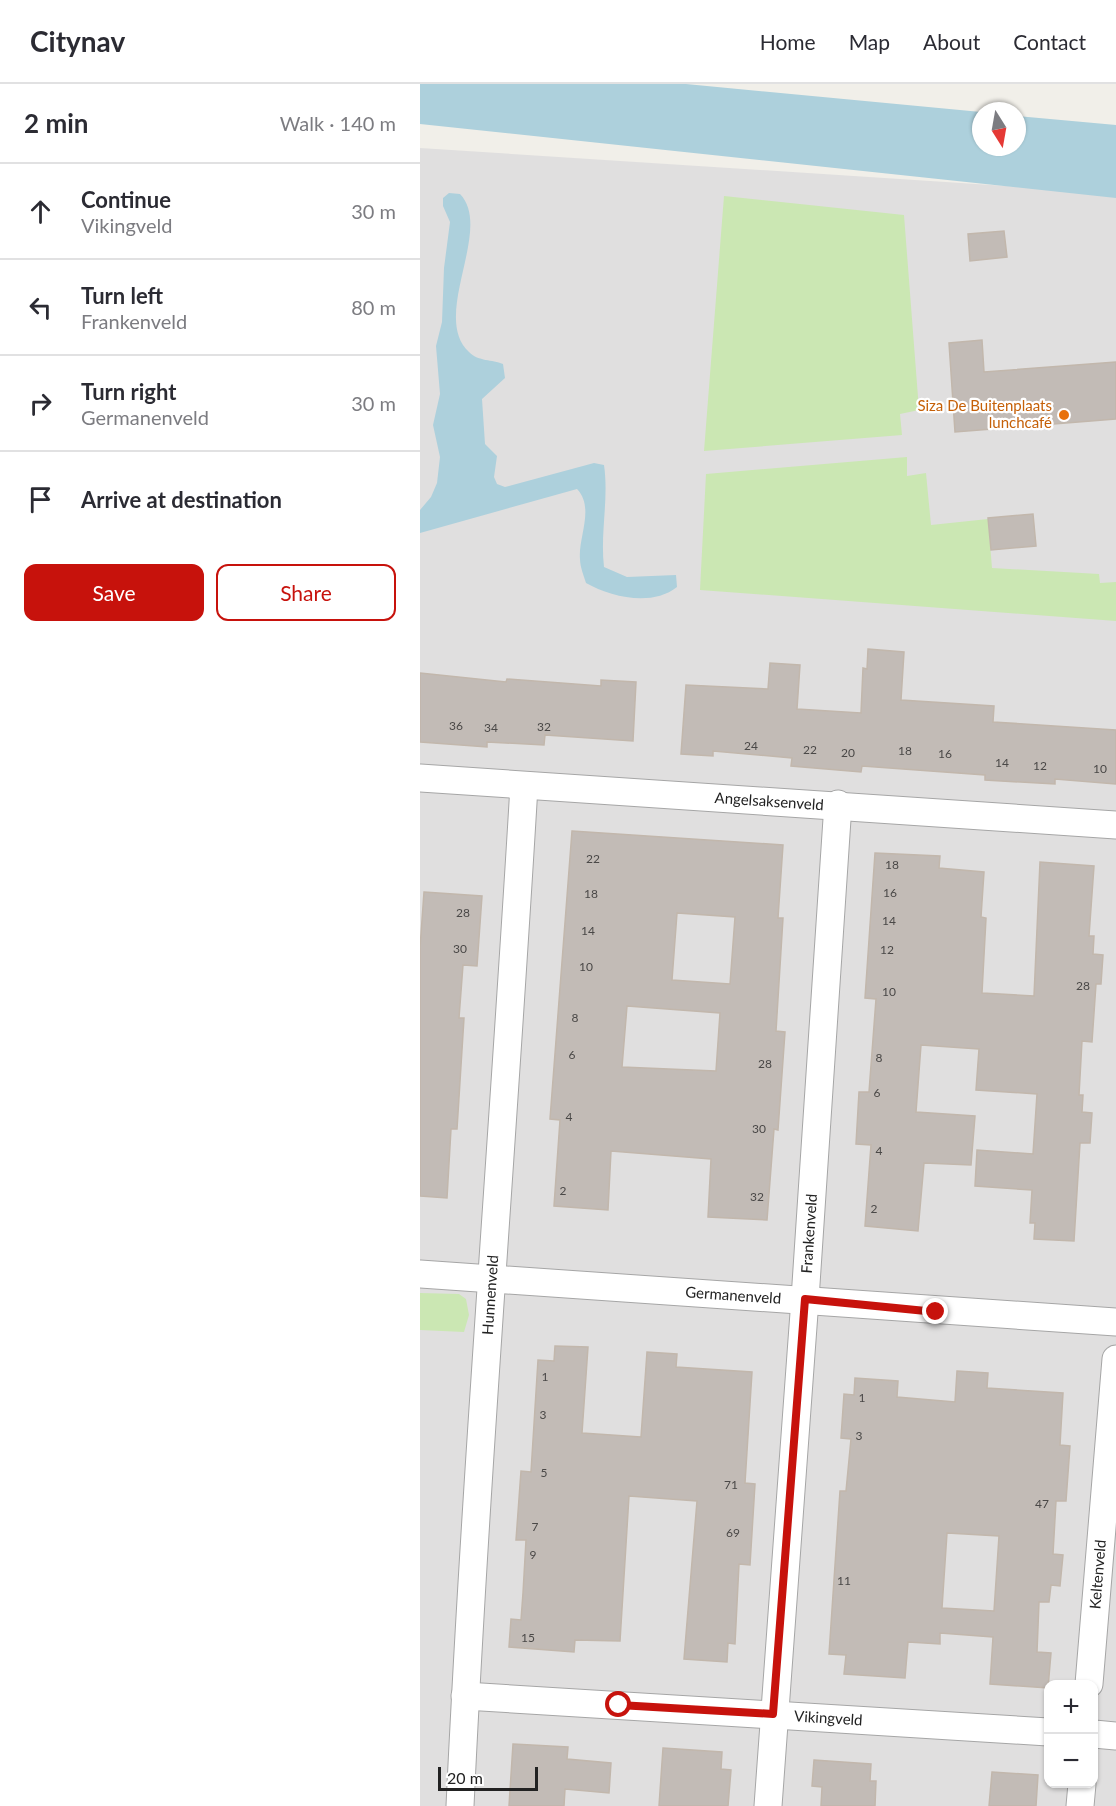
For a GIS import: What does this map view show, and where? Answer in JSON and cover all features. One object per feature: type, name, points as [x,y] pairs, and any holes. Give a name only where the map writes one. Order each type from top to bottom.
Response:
[{"type":"street","name":"Angelsaksenveld","points":[[420,778],[838,804],[1116,825]]},
{"type":"street","name":"Hunnenveld","points":[[460,1806],[491,1278],[510,1032],[524,786]]},
{"type":"street","name":"Frankenveld","points":[[768,1806],[838,804]]},
{"type":"street","name":"Germanenveld","points":[[420,1274],[805,1299],[936,1312],[1116,1322]]},
{"type":"street","name":"Keltenveld","points":[[1089,1680],[1116,1359]]},
{"type":"street","name":"Vikingveld","points":[[465,1696],[1044,1731]]},
{"type":"street","points":[[1098,1734],[1116,1736]]},
{"type":"street","points":[[1080,1806],[1082,1788]]},
{"type":"shaded area","points":[[420,148],[1116,193],[1116,1806],[420,1806]]},
{"type":"green space","points":[[724,196],[904,215],[919,410],[900,414],[902,435],[704,451]]},
{"type":"green space","points":[[907,457],[907,476],[926,473],[931,525],[988,519],[992,568],[1099,574],[1100,583],[1116,582],[1116,621],[700,590],[706,474]]},
{"type":"green space","points":[[420,1293],[459,1294],[466,1299],[469,1315],[464,1332],[420,1330]]},
{"type":"water","points":[[420,84],[686,84],[972,111],[972,156],[1026,156],[1026,117],[1116,125],[1116,198],[420,124]]},
{"type":"water","points":[[449,193],[460,194],[469,209],[468,250],[458,295],[456,317],[459,336],[473,355],[503,364],[505,378],[482,399],[485,444],[497,456],[494,477],[497,484],[505,487],[594,463],[604,465],[606,490],[604,567],[627,577],[676,575],[677,587],[667,593],[656,597],[632,598],[619,596],[586,583],[580,559],[585,505],[577,489],[420,533],[420,510],[431,497],[437,483],[440,457],[433,425],[440,394],[436,346],[442,322],[444,268],[450,222],[443,206],[443,198]]},
{"type":"building","points":[[1004,231],[1007,257],[970,261],[968,234]]},
{"type":"building","points":[[982,340],[984,372],[1116,362],[1116,419],[955,432],[949,343]]},
{"type":"building","points":[[1033,514],[1036,546],[991,550],[988,518]]},
{"type":"building","points":[[868,649],[904,652],[901,700],[994,706],[993,722],[1116,730],[1116,784],[1055,779],[1055,784],[985,780],[985,775],[862,766],[861,772],[791,766],[792,758],[713,751],[713,756],[681,754],[686,685],[768,689],[770,663],[800,665],[797,709],[861,713],[863,668],[867,669]]},
{"type":"building","points":[[420,673],[506,682],[507,679],[601,686],[601,680],[636,682],[633,741],[545,735],[544,745],[487,742],[487,747],[420,742]]},
{"type":"building","points":[[572,831],[783,845],[778,918],[783,918],[776,1031],[785,1032],[778,1130],[774,1129],[767,1220],[708,1217],[711,1159],[611,1151],[608,1210],[554,1206],[560,1120],[550,1119]],"holes":[[[677,913],[735,917],[730,984],[672,980]],[[627,1006],[720,1013],[716,1071],[622,1067]]]},
{"type":"building","points":[[875,853],[940,856],[939,868],[984,872],[981,917],[986,918],[982,993],[1034,996],[1040,862],[1094,866],[1089,936],[1094,936],[1093,954],[1103,955],[1101,984],[1096,984],[1092,1042],[1082,1041],[1079,1095],[1083,1095],[1082,1112],[1092,1113],[1090,1143],[1080,1143],[1074,1241],[1034,1239],[1035,1223],[1030,1223],[1032,1190],[975,1186],[977,1150],[1033,1154],[1037,1094],[976,1090],[979,1049],[921,1045],[916,1112],[975,1116],[971,1165],[924,1163],[918,1231],[865,1226],[871,1145],[856,1144],[859,1092],[869,1092],[876,999],[865,998]]},
{"type":"building","points":[[424,892],[482,896],[477,966],[463,965],[459,1018],[464,1018],[457,1129],[451,1129],[447,1198],[420,1196],[420,948]]},
{"type":"building","points":[[555,1346],[588,1347],[582,1433],[641,1437],[647,1352],[677,1354],[676,1367],[752,1372],[745,1483],[755,1484],[750,1565],[739,1564],[735,1644],[728,1643],[727,1662],[684,1659],[697,1501],[629,1496],[620,1641],[575,1640],[574,1652],[509,1647],[511,1619],[521,1620],[523,1593],[526,1540],[516,1540],[521,1471],[531,1472],[538,1360],[554,1361]]},
{"type":"building","points":[[957,1371],[988,1373],[987,1388],[1063,1393],[1060,1445],[1070,1446],[1066,1501],[1056,1501],[1053,1554],[1063,1555],[1060,1586],[1051,1585],[1049,1602],[1039,1602],[1037,1652],[1051,1653],[1049,1680],[1044,1680],[1044,1688],[990,1684],[993,1637],[940,1633],[940,1644],[908,1642],[905,1678],[844,1674],[846,1655],[829,1654],[840,1491],[846,1491],[851,1439],[841,1438],[844,1394],[854,1395],[855,1378],[898,1381],[897,1397],[955,1402]],"holes":[[[947,1533],[999,1536],[994,1611],[942,1608]]]},
{"type":"building","points":[[513,1744],[568,1747],[567,1759],[611,1763],[609,1793],[565,1789],[564,1806],[509,1806]]},
{"type":"building","points":[[663,1748],[722,1752],[721,1769],[731,1770],[728,1806],[659,1806]]},
{"type":"building","points":[[814,1760],[871,1764],[870,1781],[876,1781],[875,1806],[821,1806],[822,1787],[812,1786]]},
{"type":"building","points":[[992,1772],[1038,1775],[1036,1806],[989,1806]]},
{"type":"place","name":"Siza De Buitenplaats lunchcafé","points":[[1064,415]]},
{"type":"route","points":[[619,1705],[773,1714],[805,1299],[936,1312]]}]
